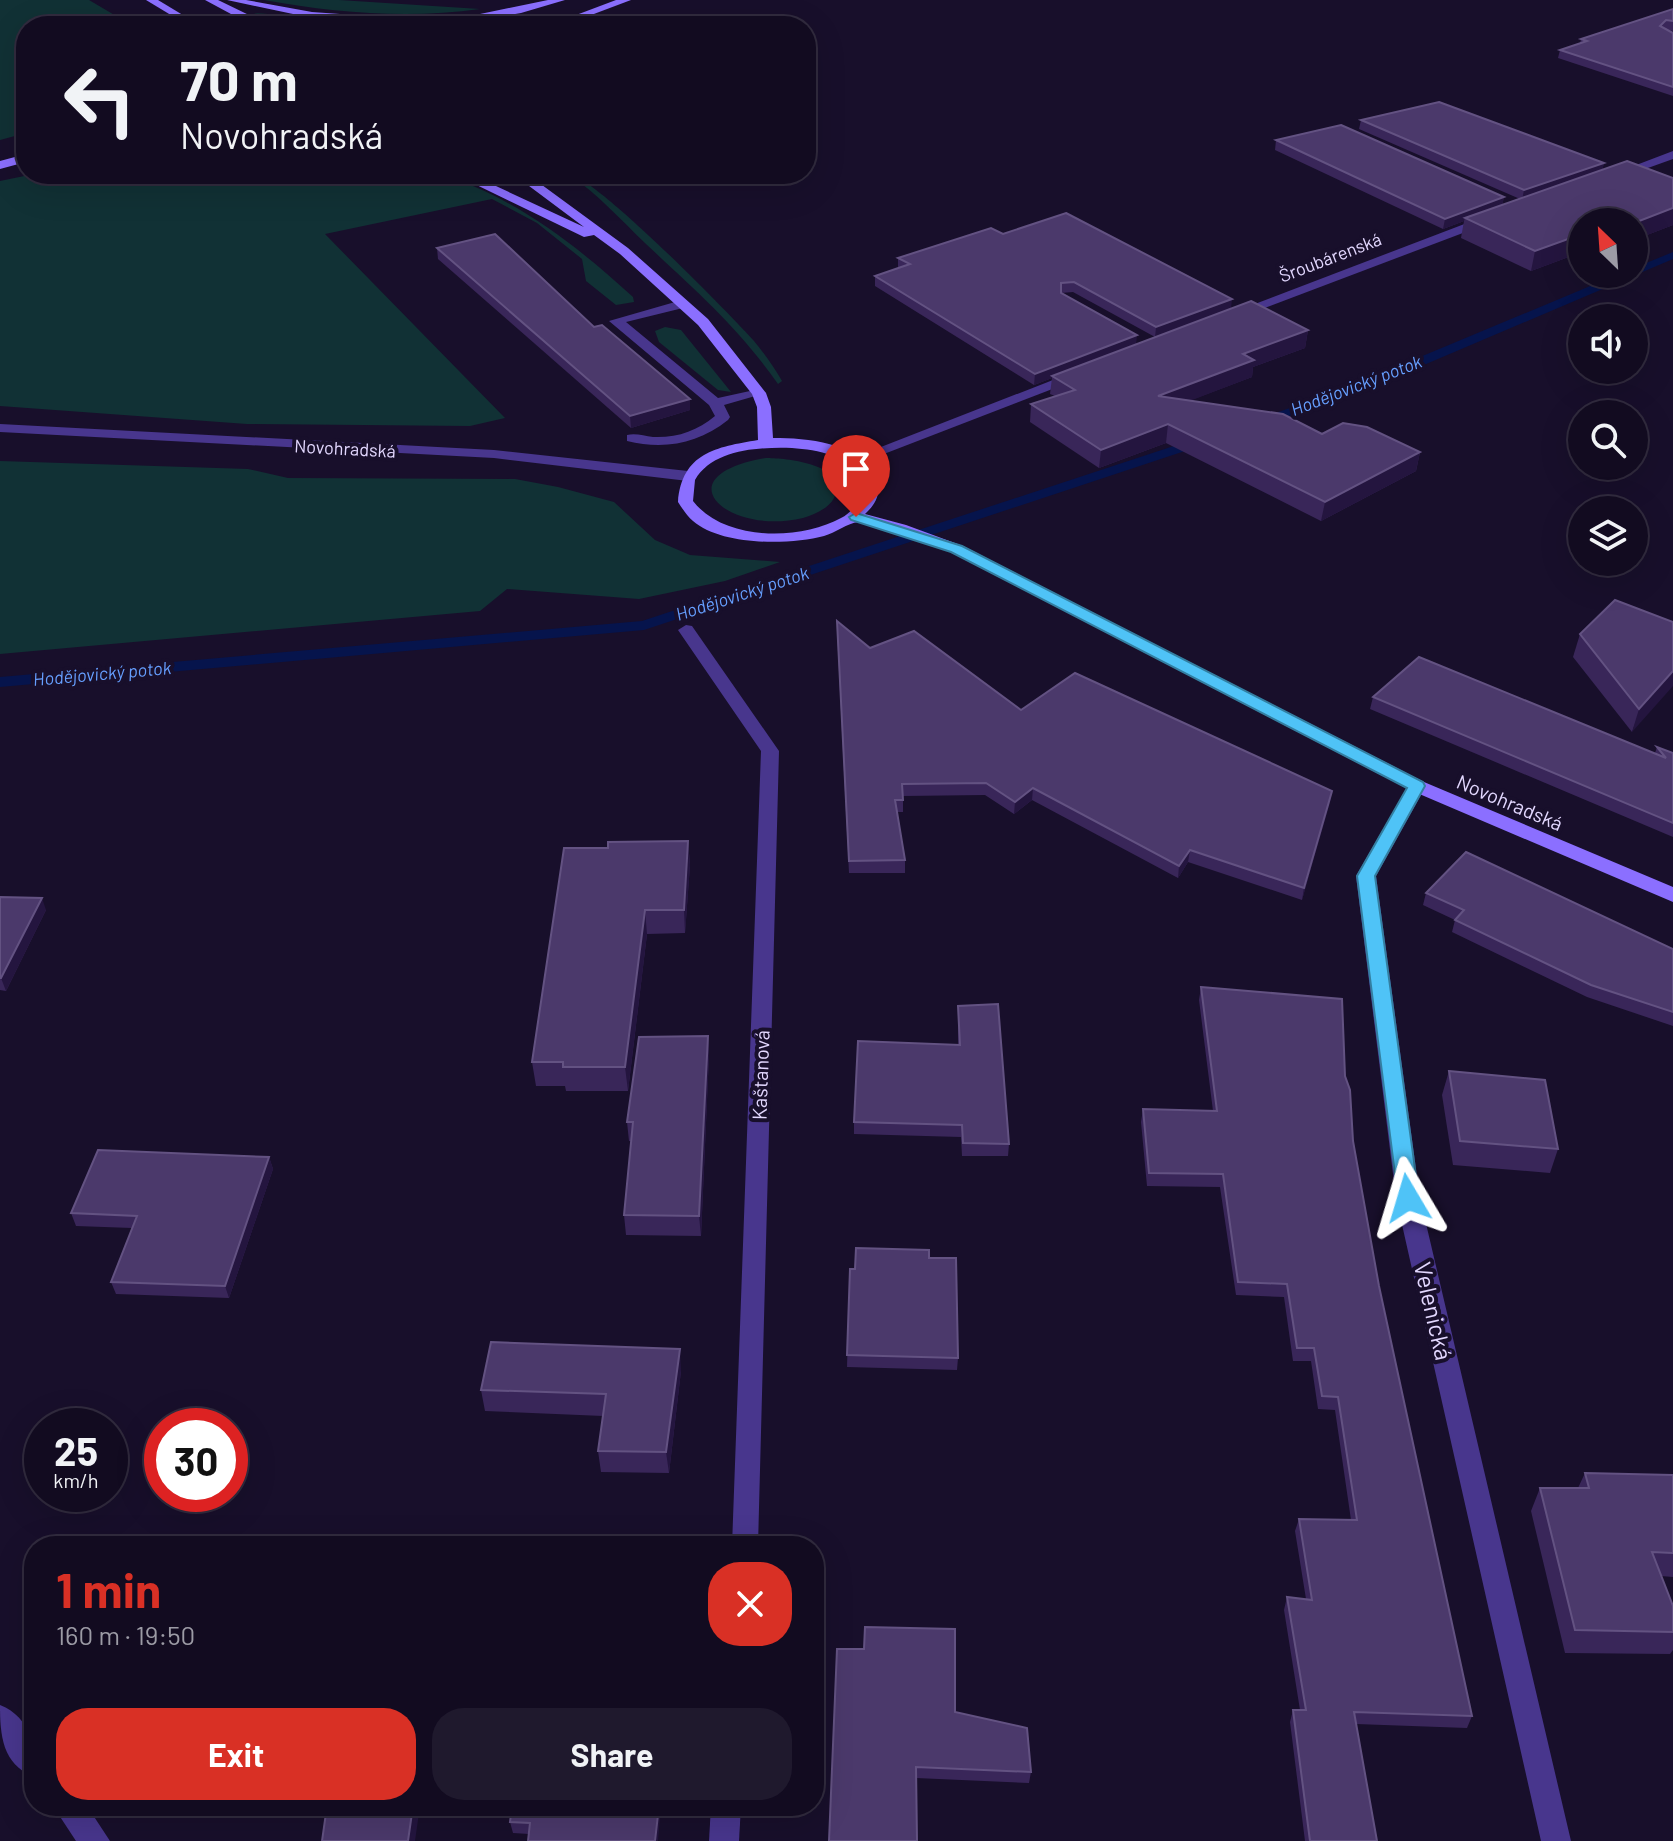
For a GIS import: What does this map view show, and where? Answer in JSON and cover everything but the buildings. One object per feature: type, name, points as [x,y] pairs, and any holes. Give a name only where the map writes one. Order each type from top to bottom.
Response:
[{"type":"main road","points":[[151,0],[179,16]]},
{"type":"main road","points":[[210,0],[242,16]]},
{"type":"main road","points":[[232,0],[336,16]]},
{"type":"main road","points":[[464,16],[510,12],[560,0]]},
{"type":"main road","points":[[526,16],[573,0]]},
{"type":"main road","points":[[580,16],[626,0]]},
{"type":"main road","points":[[481,184],[624,251]]},
{"type":"main road","points":[[531,184],[624,251],[703,322],[759,393],[764,407],[766,443]]},
{"type":"main road","points":[[766,443],[805,444],[839,453],[853,461],[869,478],[872,488],[870,498],[856,517],[838,527],[801,537],[761,538],[735,534],[713,526],[686,503],[683,490],[688,476],[700,464],[719,454],[766,443]]},
{"type":"main road","name":"Novohradská","points":[[856,517],[900,528],[957,549],[1417,786],[1673,895]]},
{"type":"street","points":[[1604,179],[1673,155]]},
{"type":"street","name":"Šroubárenská","points":[[1226,318],[1506,213]]},
{"type":"street","points":[[632,438],[655,443],[701,434],[723,417],[715,403],[616,321],[682,304]]},
{"type":"street","points":[[853,461],[1095,367]]},
{"type":"street","points":[[715,403],[759,393]]},
{"type":"street","name":"Novohradská","points":[[0,428],[494,454],[688,476]]},
{"type":"street","name":"Kaštanová","points":[[686,630],[770,751],[745,1536]]},
{"type":"street","name":"Velenická","points":[[1417,786],[1366,876],[1408,1198],[1556,1841]]},
{"type":"street","points":[[0,1719],[24,1750]]},
{"type":"street","points":[[76,1816],[95,1841]]},
{"type":"street","points":[[724,1841],[725,1816]]},
{"type":"green space","points":[[0,0],[89,0],[116,16],[16,16],[16,136],[0,140]]},
{"type":"green space","points":[[264,0],[339,0],[480,9],[426,14],[372,13]]},
{"type":"green space","points":[[253,13],[296,16],[269,16]]},
{"type":"green space","points":[[16,178],[16,184],[469,184],[544,225],[612,278],[633,297],[634,302],[616,305],[586,281],[582,259],[537,223],[492,199],[325,234],[505,418],[470,426],[247,424],[0,406],[0,181]]},
{"type":"green space","points":[[582,184],[588,184],[604,196],[661,247],[754,341],[782,381],[778,384],[732,327]]},
{"type":"green space","points":[[665,327],[681,330],[731,392],[718,390],[659,342],[655,331]]},
{"type":"green space","points":[[766,458],[787,459],[825,470],[834,477],[837,487],[832,502],[803,518],[775,521],[750,519],[730,512],[717,502],[712,490],[717,478],[734,466]]},
{"type":"green space","points":[[0,461],[248,469],[288,478],[515,479],[614,502],[655,540],[690,555],[780,562],[725,581],[639,599],[507,589],[480,611],[0,654]]},
{"type":"waterway","name":"Hodějovický potok","points":[[1648,266],[1673,255]]},
{"type":"waterway","name":"Hodějovický potok","points":[[1260,421],[1346,393],[1596,288]]},
{"type":"waterway","name":"Hodějovický potok","points":[[0,682],[644,625],[1198,442]]},
{"type":"route","points":[[856,517],[900,528],[957,549],[1417,786],[1366,876],[1408,1198]]}]
